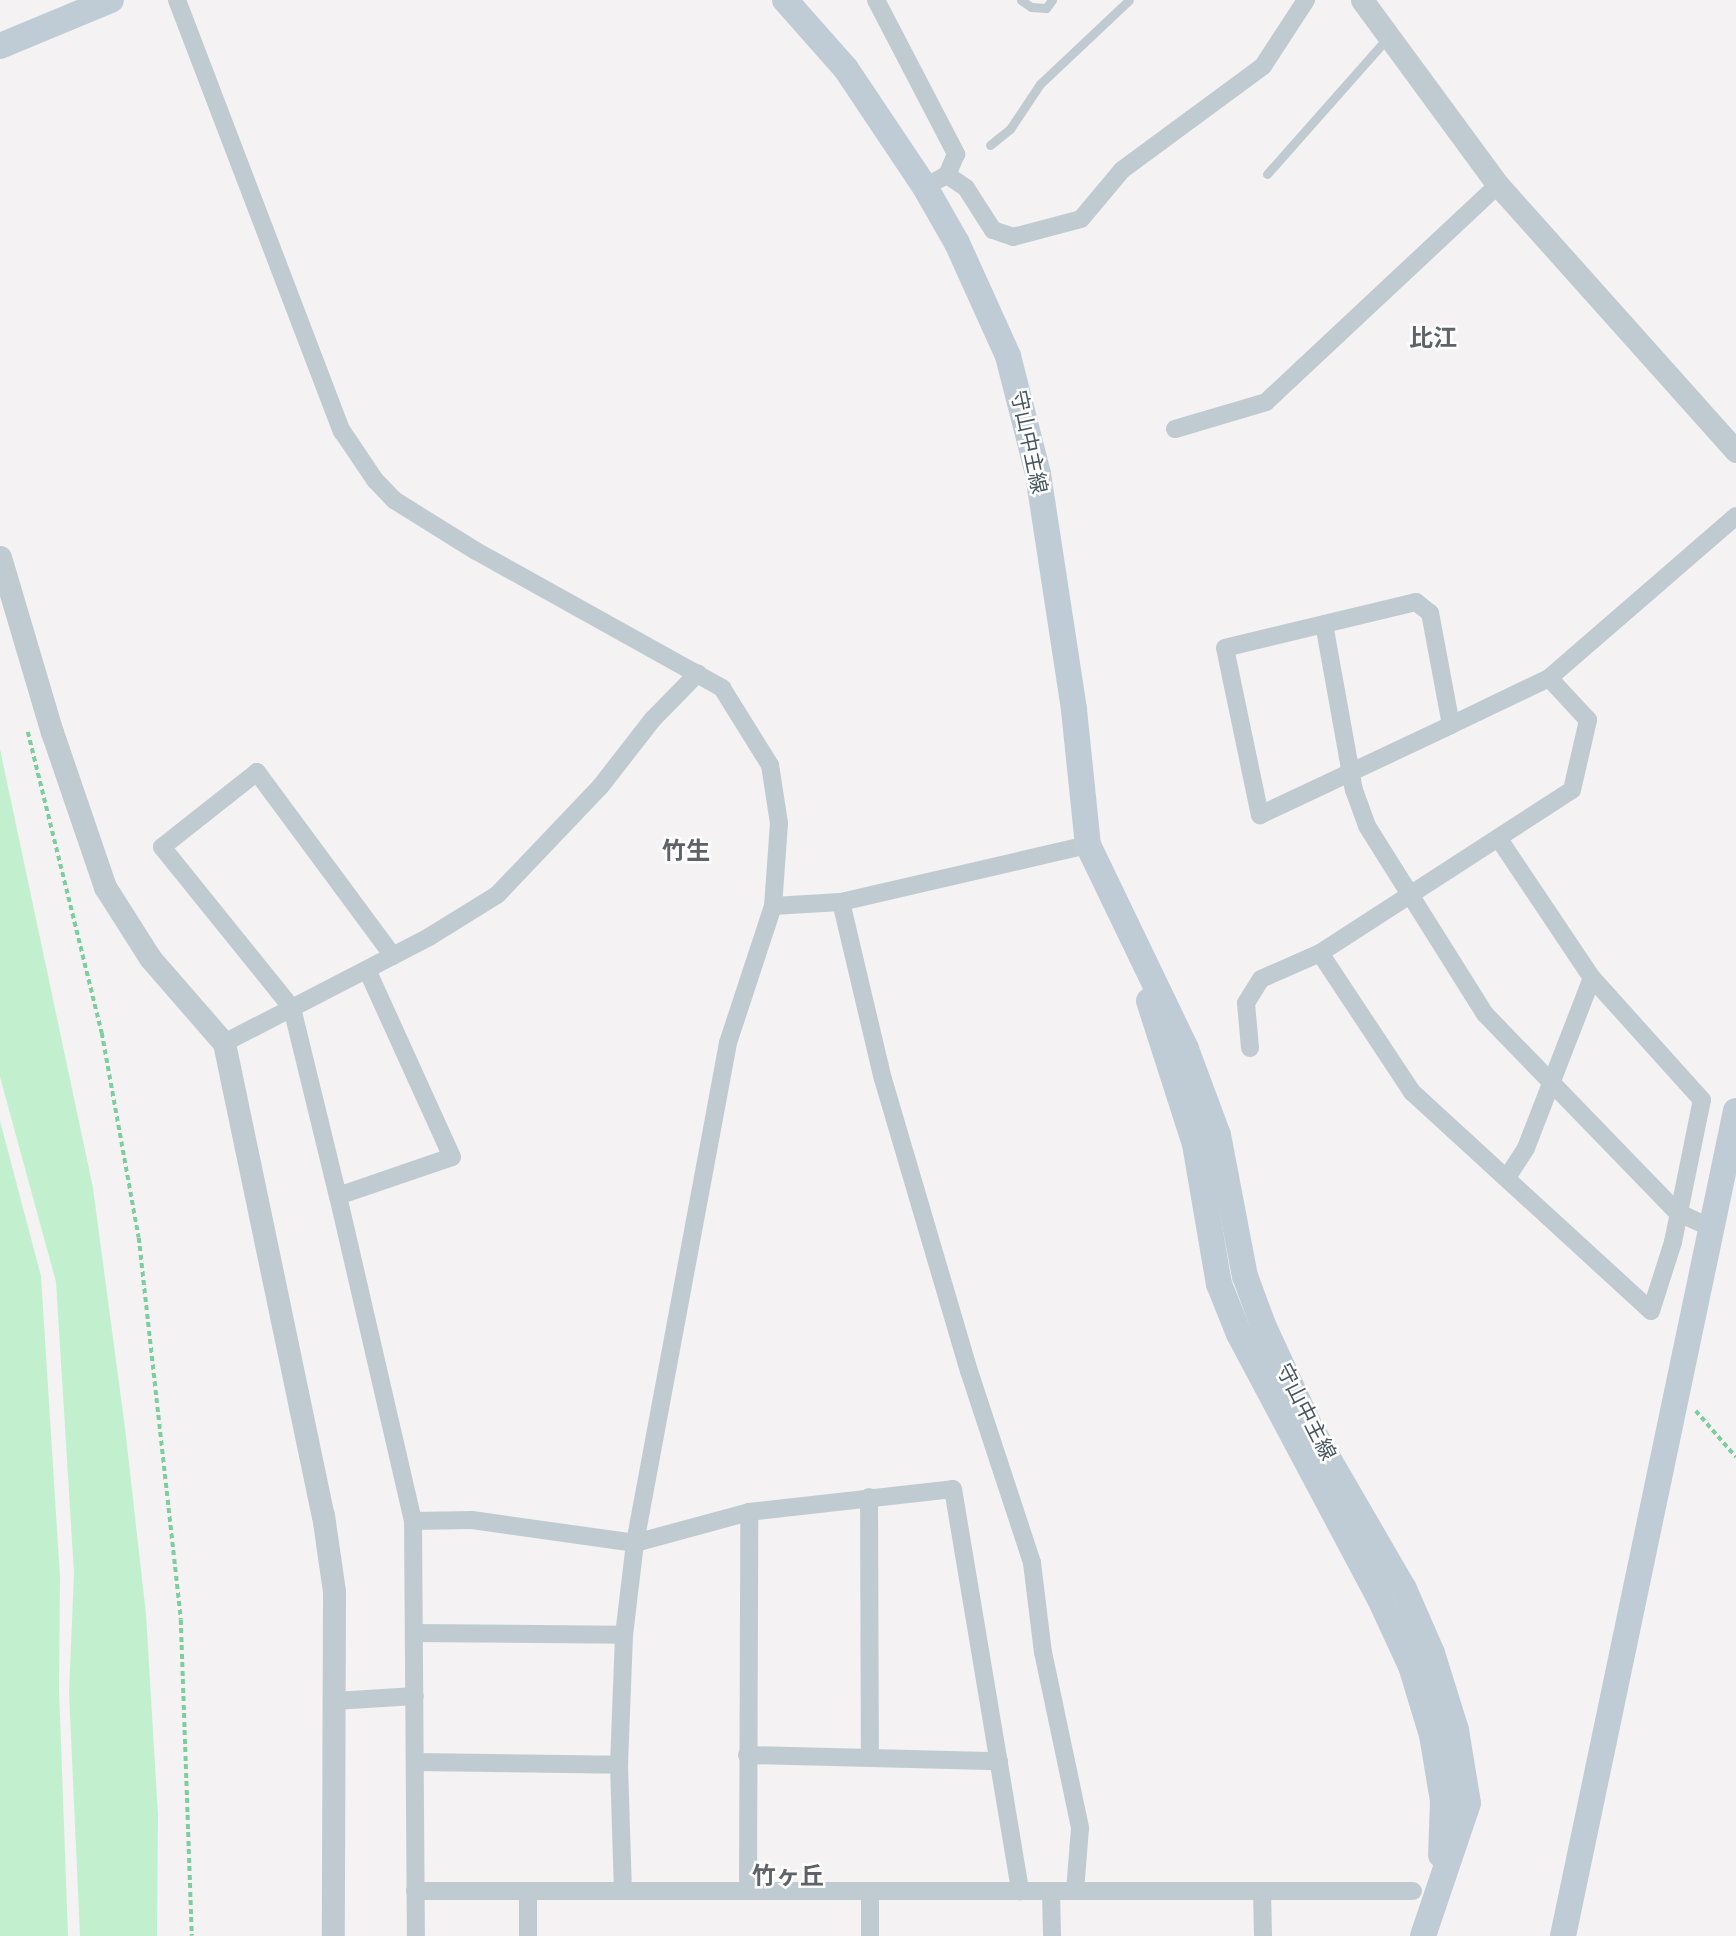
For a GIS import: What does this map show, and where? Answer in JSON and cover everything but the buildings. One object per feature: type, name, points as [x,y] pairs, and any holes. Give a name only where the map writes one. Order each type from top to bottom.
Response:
[{"type":"main road","points":[[0,46],[111,0]]},
{"type":"main road","name":"守山中主線","points":[[785,0],[846,69],[936,181],[1008,356],[1025,415],[1073,710],[1088,845],[1186,1049],[1218,1135],[1245,1276],[1263,1325],[1310,1427],[1404,1589],[1432,1653],[1456,1730],[1468,1803],[1423,1936]]},
{"type":"main road","points":[[1563,1936],[1736,1111]]},
{"type":"street","points":[[177,0],[342,431],[375,480],[394,500],[476,551],[722,688],[770,765],[779,823],[773,906],[728,1042],[635,1543],[624,1635],[619,1765],[623,1891]]},
{"type":"street","points":[[876,0],[956,154],[936,181],[966,188],[993,230],[1013,237],[1081,219],[1122,170],[1263,66],[1306,0]]},
{"type":"street","points":[[1367,2],[1498,185],[1736,451]]},
{"type":"street","points":[[1175,429],[1266,402],[1498,185]]},
{"type":"street","points":[[1451,725],[1430,613],[1416,602],[1225,648],[1259,815],[1451,725],[1549,678],[1736,516]]},
{"type":"street","points":[[0,557],[52,732],[105,887],[150,958],[224,1043],[323,1515],[334,1591],[332,1936]]},
{"type":"street","points":[[1324,624],[1351,772],[1367,826],[1485,1014],[1677,1212],[1711,1228]]},
{"type":"street","points":[[224,1043],[393,956],[497,895],[600,787],[653,719],[698,673]]},
{"type":"street","points":[[1250,1048],[1246,1003],[1261,979],[1320,953],[1412,897],[1572,790],[1588,720],[1549,678]]},
{"type":"street","points":[[393,956],[257,772],[162,847],[292,1008],[338,1196],[413,1521],[415,1936]]},
{"type":"street","points":[[1320,953],[1412,1092],[1508,1176],[1651,1311],[1673,1242],[1702,1100],[1592,978],[1499,839]]},
{"type":"street","points":[[773,906],[841,902],[1088,845]]},
{"type":"street","points":[[841,902],[883,1079],[969,1371],[1032,1563],[1045,1664],[1080,1828],[1075,1891]]},
{"type":"street","points":[[338,1196],[452,1157],[367,970]]},
{"type":"street","points":[[1508,1176],[1526,1148],[1592,978]]},
{"type":"street","points":[[413,1521],[472,1520],[635,1543],[749,1512],[953,1489],[1020,1891]]},
{"type":"street","points":[[870,1497],[870,1758]]},
{"type":"street","points":[[748,1891],[749,1512]]},
{"type":"street","points":[[414,1633],[624,1635]]},
{"type":"street","points":[[335,1701],[415,1696]]},
{"type":"street","points":[[747,1755],[999,1761]]},
{"type":"street","points":[[415,1762],[619,1765]]},
{"type":"street","points":[[415,1891],[1413,1891]]},
{"type":"street","points":[[528,1891],[528,1936]]},
{"type":"street","points":[[870,1891],[870,1936]]},
{"type":"street","points":[[1051,1891],[1052,1936]]},
{"type":"street","points":[[1262,1891],[1263,1936]]},
{"type":"lane","points":[[1021,0],[1031,7],[1046,8],[1052,0]]},
{"type":"lane","points":[[990,145],[1010,129],[1040,85],[1129,0]]},
{"type":"lane","points":[[1267,174],[1389,36]]},
{"type":"path","points":[[25,720],[102,1033],[139,1238],[181,1620],[192,1936]]},
{"type":"path","points":[[1678,1391],[1736,1457]]},
{"type":"green space","points":[[0,749],[93,1188],[125,1428],[146,1614],[158,1815],[157,1936],[80,1936],[69,1692],[74,1573],[56,1282],[0,1077]]},
{"type":"green space","points":[[0,1121],[41,1276],[60,1577],[59,1688],[68,1936],[0,1936]]},
{"type":"district","name":"比江","points":[[1433,339]]},
{"type":"district","name":"竹生","points":[[686,852]]},
{"type":"district","name":"竹ヶ丘","points":[[788,1877]]}]
